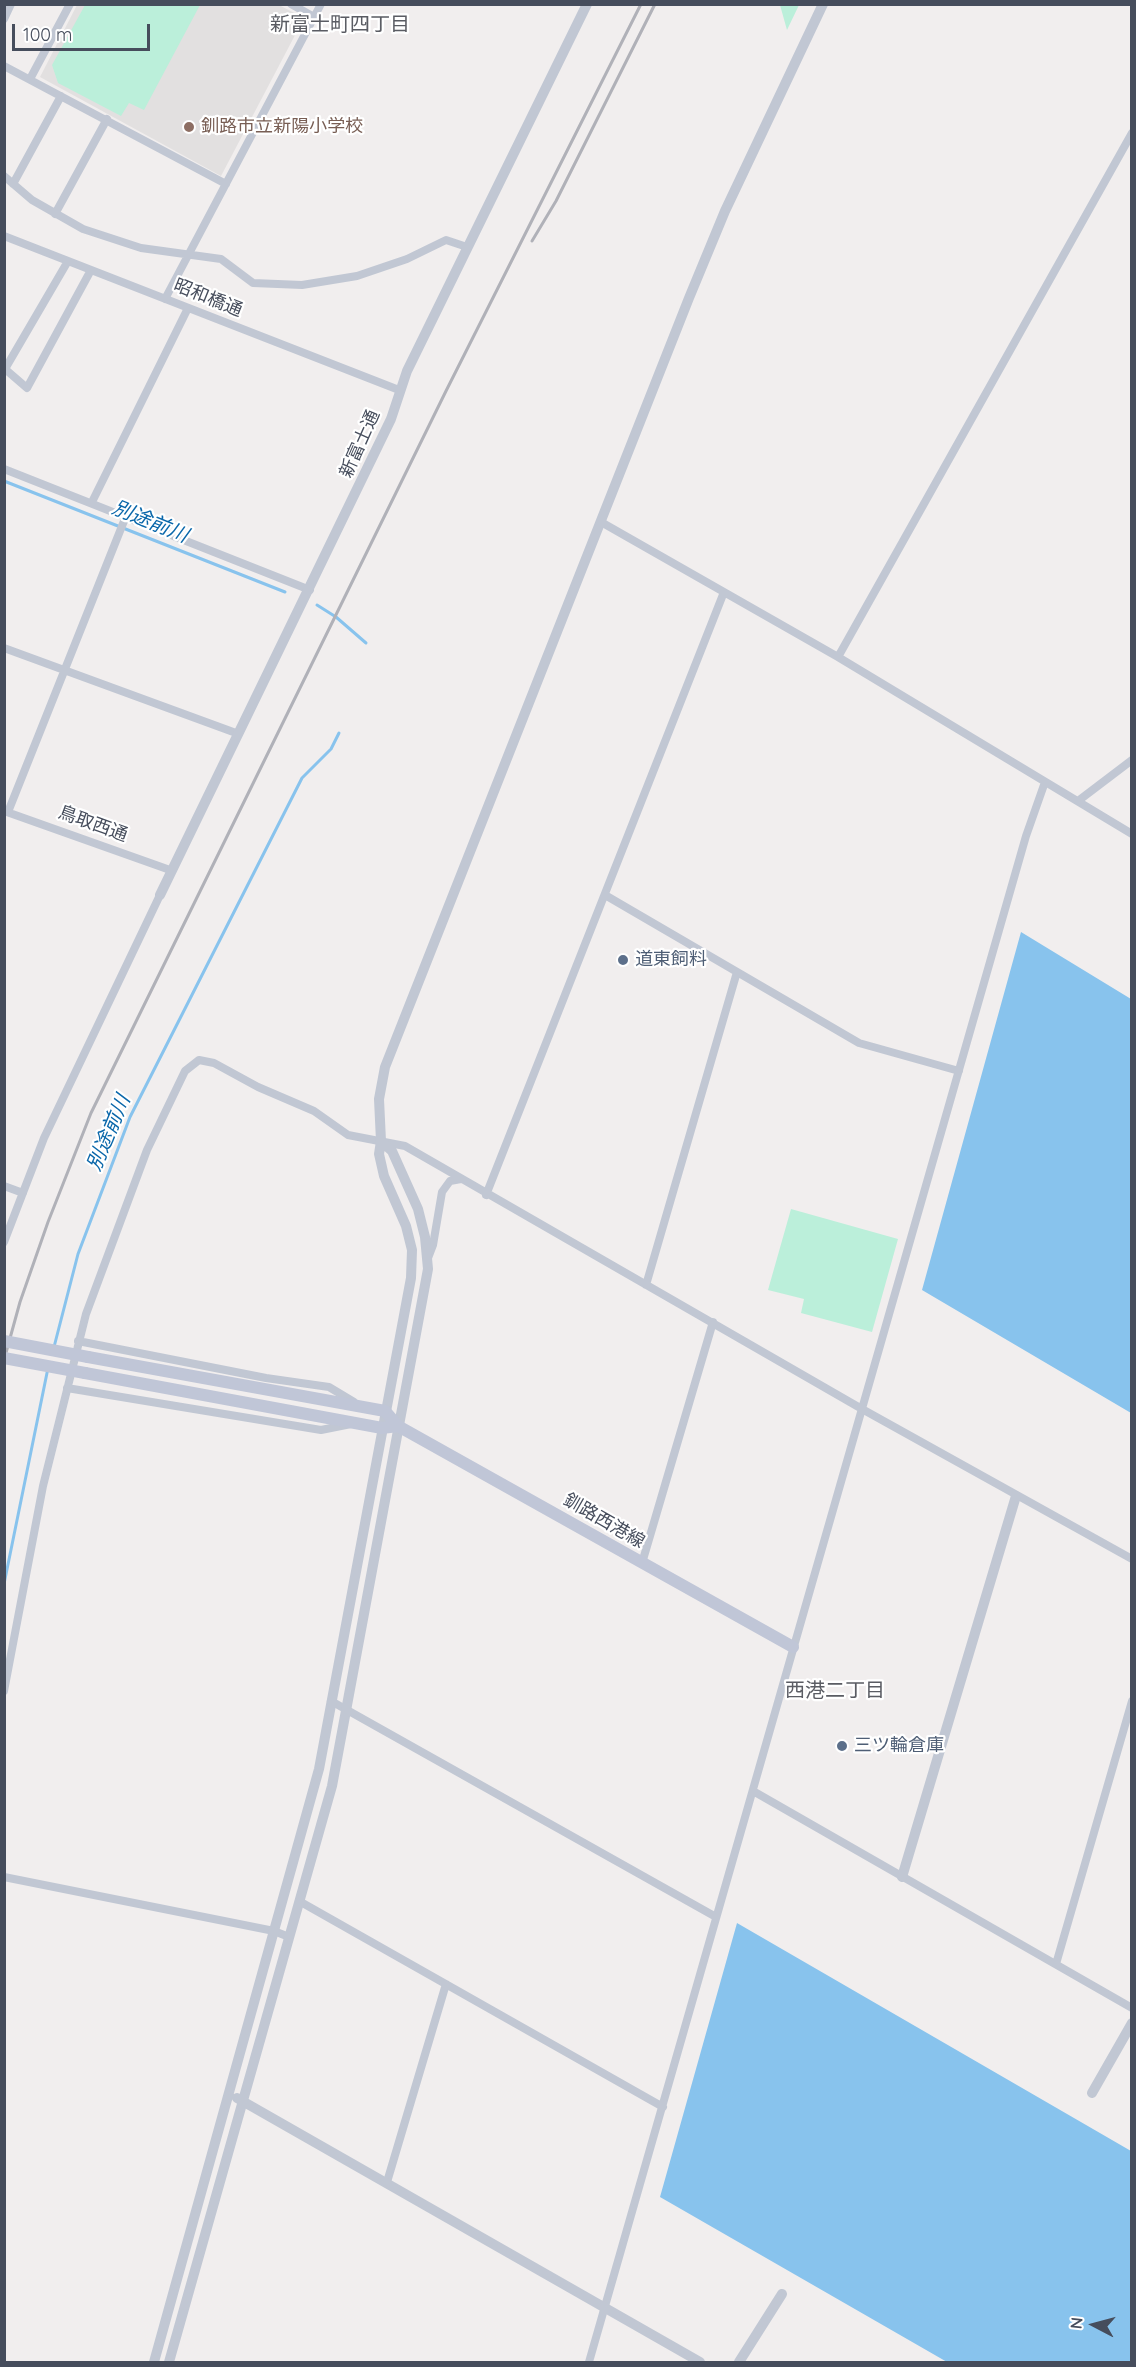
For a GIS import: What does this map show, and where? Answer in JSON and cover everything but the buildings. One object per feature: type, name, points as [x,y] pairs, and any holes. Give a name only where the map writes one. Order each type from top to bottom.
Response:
[{"type":"main road","points":[[4,1341],[385,1411]]},
{"type":"main road","points":[[4,1358],[382,1428],[398,1426]]},
{"type":"main road","name":"釧路西港線","points":[[385,1411],[398,1426],[792,1647]]},
{"type":"street","points":[[4,19],[11,4]]},
{"type":"street","points":[[30,79],[70,4]]},
{"type":"street","points":[[291,4],[314,17]]},
{"type":"street","points":[[165,299],[321,4]]},
{"type":"street","name":"新富士通","points":[[160,895],[236,733],[310,590],[391,419],[399,390],[466,248],[587,4]]},
{"type":"street","points":[[154,2362],[319,1769],[411,1278],[412,1250],[398,1203],[384,1176],[379,1154],[381,1141],[379,1099],[385,1067],[725,211],[823,4]]},
{"type":"street","points":[[4,66],[107,118],[226,184]]},
{"type":"street","points":[[13,184],[61,96]]},
{"type":"street","points":[[55,214],[107,118]]},
{"type":"street","points":[[838,657],[1131,133]]},
{"type":"street","points":[[4,176],[32,200],[55,214],[117,242],[221,259],[253,283],[302,285],[357,276],[407,259],[446,240],[466,248]]},
{"type":"street","name":"昭和橋通","points":[[4,236],[399,390]]},
{"type":"street","points":[[68,261],[5,369],[27,388],[91,270]]},
{"type":"street","points":[[92,502],[188,308]]},
{"type":"street","points":[[4,469],[310,590]]},
{"type":"street","points":[[6,811],[126,516]]},
{"type":"street","points":[[602,522],[838,657],[1131,834]]},
{"type":"street","points":[[486,1195],[724,592]]},
{"type":"street","points":[[4,648],[236,733]]},
{"type":"street","points":[[1078,801],[1131,760]]},
{"type":"street","points":[[589,2362],[1026,836],[1045,782]]},
{"type":"street","name":"鳥取西通","points":[[6,811],[170,870]]},
{"type":"street","points":[[4,1242],[44,1138],[160,895]]},
{"type":"street","points":[[605,895],[859,1043],[959,1071]]},
{"type":"street","points":[[646,1285],[737,972]]},
{"type":"street","points":[[4,1691],[43,1486],[86,1314],[147,1150],[185,1071],[199,1060],[214,1063],[258,1087],[314,1111],[348,1135],[405,1146],[486,1195],[713,1322],[1016,1497],[1131,1559]]},
{"type":"street","points":[[381,1141],[392,1151],[418,1209],[428,1259]]},
{"type":"street","points":[[169,2362],[332,1786],[442,1191],[450,1181],[461,1179]]},
{"type":"street","points":[[4,1186],[23,1193]]},
{"type":"street","points":[[642,1563],[713,1322]]},
{"type":"street","points":[[78,1341],[329,1388],[362,1407]]},
{"type":"street","points":[[67,1388],[321,1430],[359,1423]]},
{"type":"street","points":[[902,1877],[1016,1497]]},
{"type":"street","points":[[331,1701],[716,1917]]},
{"type":"street","points":[[1056,1964],[1131,1701]]},
{"type":"street","points":[[753,1791],[1131,2008]]},
{"type":"street","points":[[4,1877],[274,1932],[289,1937]]},
{"type":"street","points":[[299,1901],[663,2107]]},
{"type":"street","points":[[387,2182],[446,1984]]},
{"type":"street","points":[[1092,2093],[1131,2023]]},
{"type":"street","points":[[229,2094],[700,2362]]},
{"type":"street","points":[[739,2362],[782,2295]]},
{"type":"shaded area","name":"釧路市立新陽小学校","points":[[77,5],[279,5],[304,18],[221,176],[40,77]]},
{"type":"green space","points":[[85,5],[200,5],[144,110],[129,103],[121,116],[58,83],[52,65]]},
{"type":"green space","points":[[780,5],[799,5],[787,30]]},
{"type":"green space","points":[[791,1209],[898,1239],[872,1332],[801,1313],[804,1299],[768,1290]]},
{"type":"water","points":[[1021,932],[1131,999],[1131,1413],[922,1290]]},
{"type":"water","points":[[737,1923],[1131,2151],[1131,2362],[947,2362],[660,2197]]},
{"type":"waterway","name":"別途前川","points":[[4,481],[285,592]]},
{"type":"waterway","name":"別途前川","points":[[317,605],[336,617],[366,643]]},
{"type":"waterway","name":"別途前川","points":[[54,1347],[78,1254],[130,1117],[302,778],[331,749],[339,733]]},
{"type":"waterway","name":"別途前川","points":[[4,1584],[48,1368]]},
{"type":"railway","points":[[4,1360],[20,1302],[48,1222],[91,1113],[446,391],[641,4]]},
{"type":"railway","points":[[532,241],[556,201],[655,4]]},
{"type":"place","name":"釧路市立新陽小学校","points":[[189,127]]},
{"type":"place","name":"道東飼料","points":[[623,960]]},
{"type":"place","name":"三ツ輪倉庫","points":[[842,1746]]},
{"type":"district","name":"新富士町四丁目","points":[[340,25]]},
{"type":"district","name":"西港二丁目","points":[[835,1691]]}]
